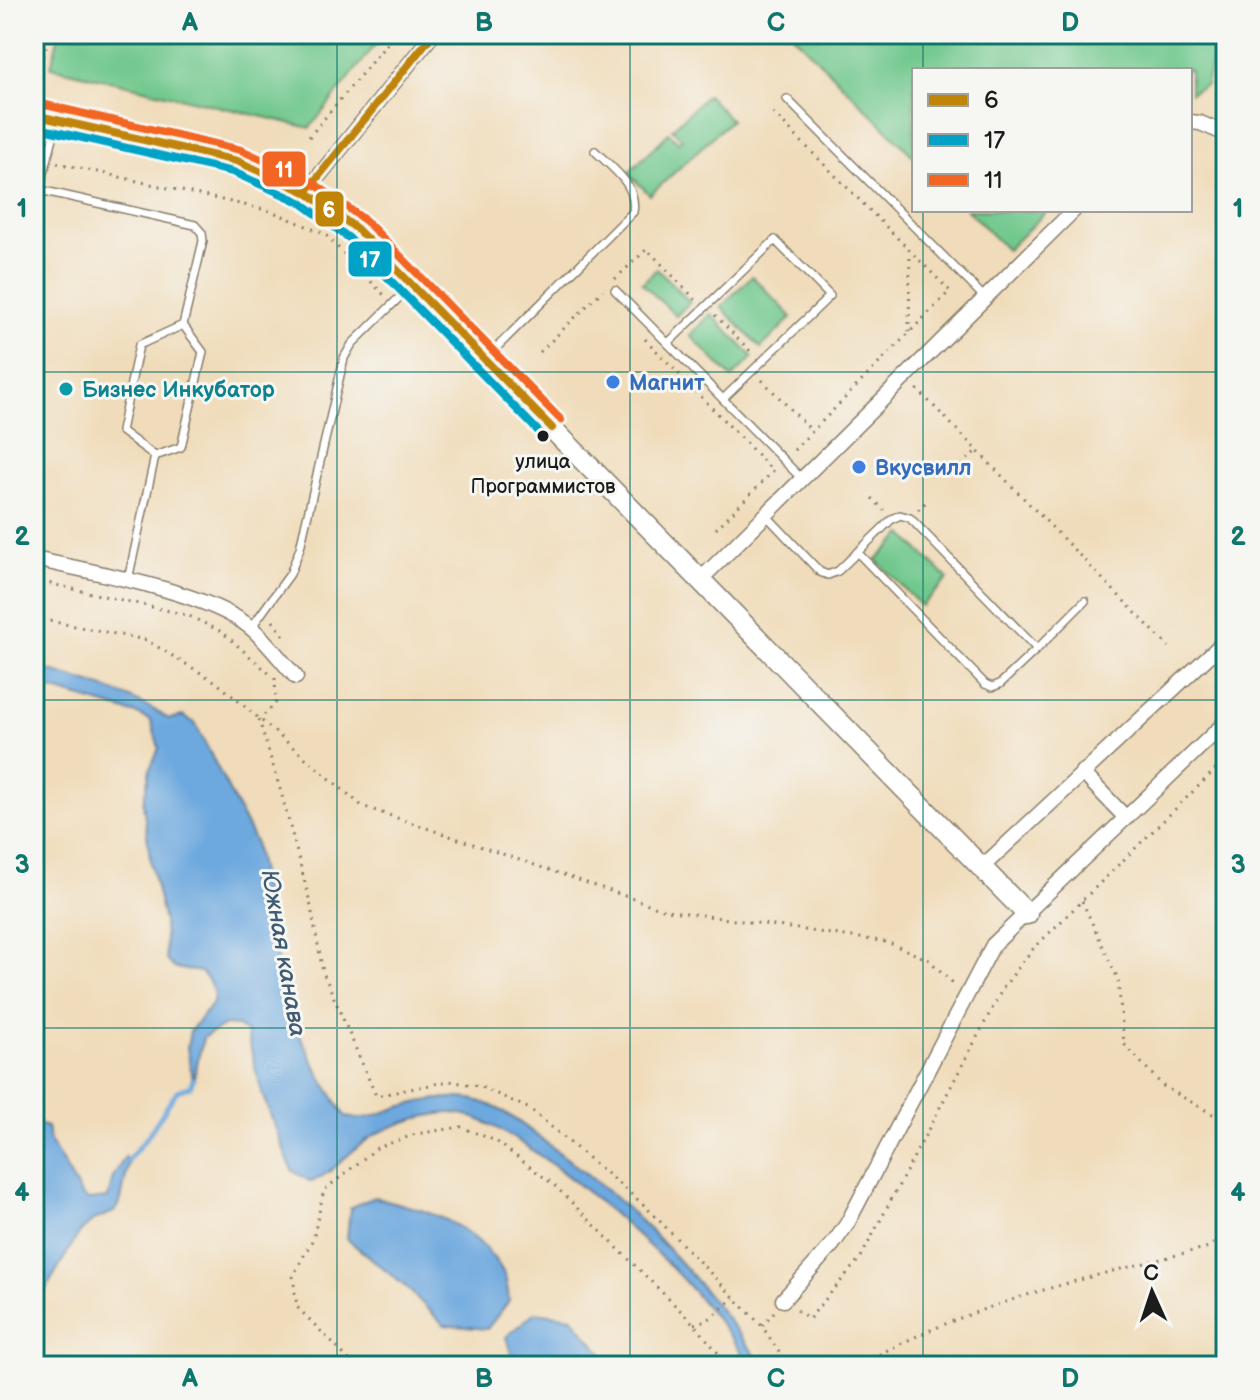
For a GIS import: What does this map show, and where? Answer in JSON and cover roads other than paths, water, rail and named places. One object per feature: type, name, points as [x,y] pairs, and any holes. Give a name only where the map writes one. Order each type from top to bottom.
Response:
[{"type":"street","points":[[306,192],[433,34]]},
{"type":"street","points":[[34,115],[237,161],[306,192],[357,229],[1027,914]]},
{"type":"street","points":[[1192,122],[1226,134]]},
{"type":"street","points":[[700,580],[1072,212]]},
{"type":"street","points":[[34,559],[128,580],[186,597],[231,615],[251,628],[296,677]]},
{"type":"street","points":[[980,869],[1226,640]]},
{"type":"street","points":[[783,1300],[847,1224],[993,945],[1226,722]]},
{"type":"street","points":[[1082,772],[1126,818]]},
{"type":"lane","points":[[787,99],[985,298]]},
{"type":"lane","points":[[34,212],[57,120]]},
{"type":"lane","points":[[485,359],[633,212],[633,193],[595,151]]},
{"type":"lane","points":[[40,190],[195,225],[202,233],[203,241],[183,325],[203,352],[181,447],[155,456]]},
{"type":"lane","points":[[668,343],[775,240],[830,296],[723,399]]},
{"type":"lane","points":[[251,628],[290,574],[295,561],[344,358],[352,344],[413,284]]},
{"type":"lane","points":[[615,290],[802,479]]},
{"type":"lane","points":[[155,456],[121,431],[139,345],[183,325]]},
{"type":"lane","points":[[128,580],[155,456]]},
{"type":"lane","points":[[766,515],[820,572],[828,575],[838,571],[892,519],[900,515],[910,518],[1037,649]]},
{"type":"lane","points":[[857,552],[985,684],[992,687],[1000,684],[1085,601]]},
{"type":"water","points":[[34,666],[121,694],[169,719],[183,716],[195,723],[255,842],[282,986],[298,1031],[345,1116],[366,1118],[412,1104],[448,1098],[475,1100],[505,1113],[599,1183],[647,1227],[700,1284],[763,1366],[749,1366],[728,1334],[687,1284],[609,1210],[538,1154],[504,1132],[473,1117],[449,1113],[414,1119],[368,1139],[330,1171],[311,1182],[292,1170],[261,1091],[247,1033],[238,1026],[225,1025],[203,1038],[193,1082],[187,1048],[190,1031],[213,1003],[214,993],[201,972],[174,968],[166,960],[164,922],[151,865],[143,803],[150,769],[159,748],[151,721],[140,715],[34,684]]},
{"type":"water","points":[[34,1126],[47,1127],[50,1141],[82,1196],[89,1200],[108,1198],[113,1177],[125,1157],[129,1161],[121,1200],[114,1212],[94,1220],[79,1233],[34,1309]]},
{"type":"water","points":[[374,1197],[446,1220],[477,1240],[490,1253],[504,1273],[509,1301],[487,1329],[444,1325],[407,1288],[347,1239],[350,1208]]},
{"type":"water","points":[[535,1312],[572,1317],[612,1366],[515,1366],[506,1337]]},
{"type":"waterway","points":[[124,1165],[177,1091],[190,1087],[193,1079]]},
{"type":"place","name":"Магнит","points":[[613,382]]},
{"type":"place","name":"Бизнес Инкубатор","points":[[66,389]]},
{"type":"place","name":"улица Программистов","points":[[543,436]]},
{"type":"place","name":"Вкусвилл","points":[[859,467]]},
{"type":"water label","name":"Южная канава","points":[[284,953]]}]
